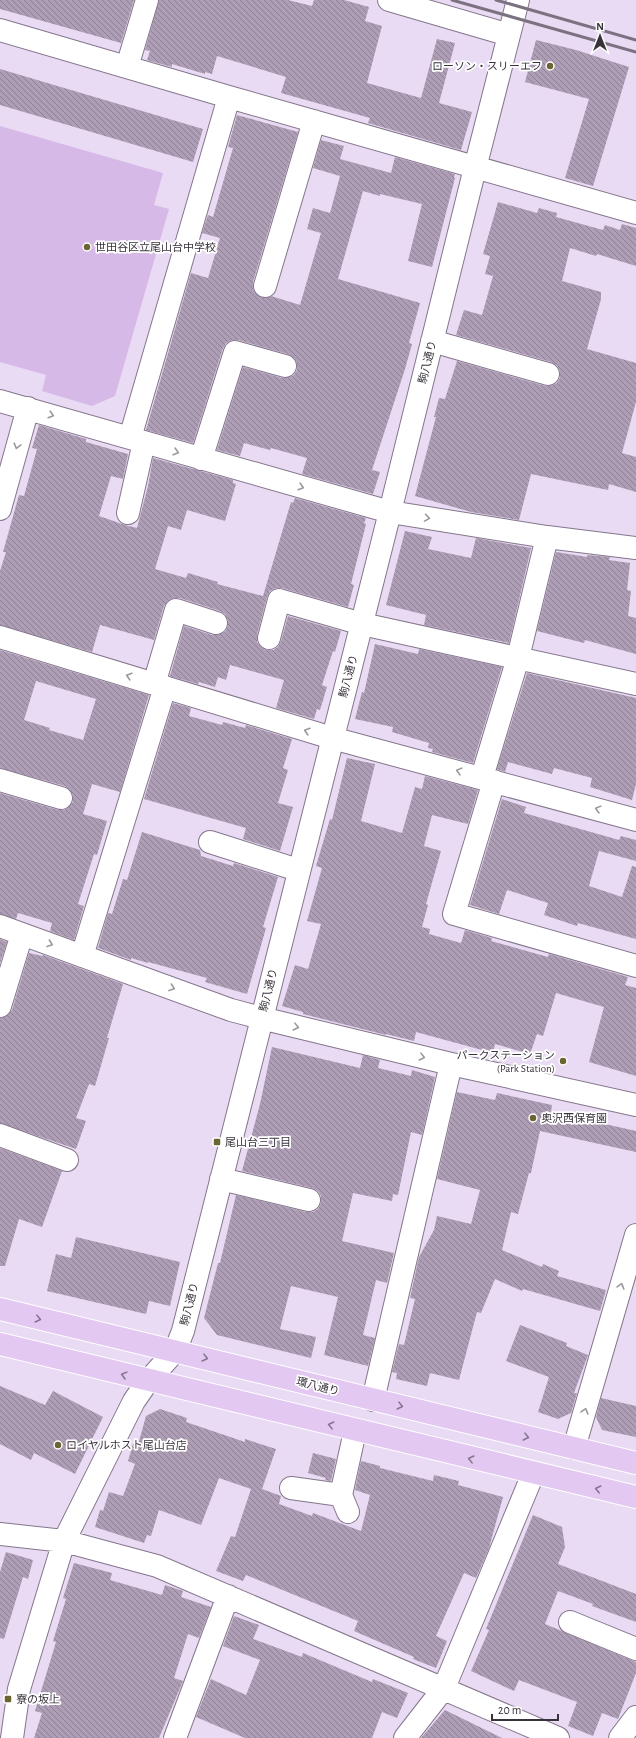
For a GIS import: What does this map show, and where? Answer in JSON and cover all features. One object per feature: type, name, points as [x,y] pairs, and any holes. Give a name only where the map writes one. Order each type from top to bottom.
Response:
[{"type":"main road","name":"環八通り","points":[[0,1309],[636,1463]]},
{"type":"main road","points":[[0,1344],[533,1474],[636,1497]]},
{"type":"street","points":[[126,67],[147,0]]},
{"type":"street","points":[[389,0],[509,35]]},
{"type":"street","name":"駒八通り","points":[[175,1351],[183,1331],[518,0]]},
{"type":"street","points":[[0,30],[475,168],[636,213]]},
{"type":"street","points":[[128,513],[137,440],[229,97]]},
{"type":"street","points":[[265,286],[314,121]]},
{"type":"street","points":[[432,341],[548,374]]},
{"type":"street","points":[[201,459],[235,352],[285,366]]},
{"type":"street","points":[[0,401],[390,512],[547,537],[636,548]]},
{"type":"street","points":[[0,509],[28,408]]},
{"type":"street","points":[[547,537],[454,914],[636,966]]},
{"type":"street","points":[[269,638],[279,600],[362,624],[636,684]]},
{"type":"street","points":[[82,956],[159,685],[176,610],[216,623]]},
{"type":"street","points":[[0,637],[332,738],[636,820]]},
{"type":"street","points":[[0,780],[61,798]]},
{"type":"street","points":[[210,842],[298,870]]},
{"type":"street","points":[[0,926],[232,1010],[450,1064],[636,1105]]},
{"type":"street","points":[[0,1006],[22,934]]},
{"type":"street","points":[[373,1400],[450,1064]]},
{"type":"street","points":[[0,1135],[67,1160]]},
{"type":"street","points":[[221,1179],[309,1200]]},
{"type":"street","points":[[574,1448],[635,1246]]},
{"type":"street","points":[[12,1738],[19,1689],[73,1507],[134,1401],[148,1381],[175,1351]]},
{"type":"street","points":[[291,1488],[344,1504],[355,1431]]},
{"type":"street","points":[[405,1738],[444,1688],[533,1474]]},
{"type":"street","points":[[0,1534],[64,1541],[157,1566],[558,1738]]},
{"type":"street","points":[[174,1738],[228,1596]]},
{"type":"street","points":[[570,1622],[636,1649]]},
{"type":"street","points":[[620,1738],[636,1717]]},
{"type":"shaded area","name":"世田谷区立尾山台中学校","points":[[0,126],[163,173],[154,205],[169,209],[115,396],[92,406],[42,391],[46,375],[0,362]]},
{"type":"building","points":[[0,0],[134,0],[121,43],[0,9]]},
{"type":"building","points":[[159,0],[288,0],[312,6],[314,0],[344,0],[369,7],[365,21],[382,26],[367,83],[421,98],[437,39],[455,43],[439,103],[472,112],[461,150],[368,123],[370,118],[281,93],[286,77],[217,56],[212,74],[205,72],[205,74],[172,64],[172,67],[147,60],[150,51],[145,50]]},
{"type":"building","points":[[536,40],[576,50],[629,67],[593,186],[565,178],[589,99],[525,82]]},
{"type":"building","points":[[0,69],[203,129],[193,162],[0,105]]},
{"type":"building","points":[[237,115],[298,132],[253,282],[253,289],[256,294],[262,298],[271,296],[300,305],[321,233],[307,229],[313,208],[330,213],[340,176],[313,168],[321,140],[344,146],[340,159],[391,173],[395,157],[455,174],[432,267],[408,261],[422,204],[380,194],[380,196],[363,191],[338,279],[420,303],[409,343],[412,344],[405,369],[372,470],[380,472],[373,494],[302,474],[307,458],[271,448],[270,450],[244,443],[240,456],[217,450],[243,367],[282,378],[288,378],[294,375],[297,370],[297,363],[294,358],[288,354],[238,340],[232,340],[226,343],[223,348],[193,443],[146,430],[191,273],[208,278],[220,238],[202,233],[208,215],[213,217],[233,148],[228,147]]},
{"type":"building","points":[[498,202],[537,213],[539,208],[557,213],[556,217],[603,230],[605,225],[620,230],[622,224],[636,228],[636,266],[597,254],[596,256],[570,248],[562,281],[601,292],[601,299],[587,349],[636,363],[636,402],[622,453],[636,457],[636,492],[609,484],[608,490],[531,474],[519,520],[471,512],[415,496],[436,417],[434,417],[439,398],[445,399],[457,361],[545,386],[551,386],[557,383],[560,378],[560,371],[557,365],[551,362],[456,335],[464,310],[482,315],[493,276],[485,274],[490,256],[483,254]]},
{"type":"building","points":[[39,425],[86,439],[86,442],[128,454],[123,479],[111,476],[99,516],[125,525],[137,528],[148,486],[153,458],[233,480],[233,483],[236,484],[225,521],[187,510],[181,530],[168,526],[155,569],[186,578],[188,573],[218,582],[217,584],[263,596],[291,502],[293,503],[295,498],[366,518],[364,523],[366,524],[351,584],[354,585],[348,607],[282,588],[276,588],[270,591],[267,597],[257,635],[257,642],[266,650],[273,650],[278,647],[288,616],[341,631],[335,652],[333,651],[322,685],[327,687],[320,710],[317,709],[314,719],[276,708],[284,680],[230,665],[226,680],[218,677],[215,687],[170,676],[184,626],[212,635],[218,635],[225,632],[228,626],[228,620],[225,614],[220,611],[180,598],[173,598],[164,606],[154,640],[100,625],[92,652],[0,625],[0,571],[6,552],[3,552],[19,495],[24,496],[37,449],[32,448]]},
{"type":"building","points":[[405,531],[432,537],[428,549],[471,558],[476,538],[531,548],[509,643],[424,625],[426,615],[386,605]]},
{"type":"building","points":[[556,552],[587,557],[587,555],[610,557],[609,560],[630,563],[627,590],[631,591],[628,616],[636,618],[636,654],[585,640],[584,643],[537,631]]},
{"type":"building","points":[[375,644],[418,654],[419,649],[502,667],[473,763],[432,752],[433,749],[428,748],[429,743],[392,732],[393,727],[355,719],[362,692],[364,693]]},
{"type":"building","points":[[0,650],[149,695],[120,792],[92,784],[83,814],[107,821],[97,855],[94,854],[78,904],[84,906],[74,940],[50,931],[52,923],[18,913],[16,919],[0,914],[0,793],[58,810],[64,810],[69,807],[73,802],[73,795],[65,786],[0,768]],"holes":[[[36,681],[96,699],[83,740],[49,730],[50,728],[24,720]]]},
{"type":"building","points":[[527,673],[636,698],[636,784],[632,800],[590,787],[592,778],[554,768],[552,774],[508,762],[505,772],[497,769]]},
{"type":"building","points":[[173,703],[191,708],[189,716],[222,725],[223,722],[245,728],[246,725],[292,739],[283,768],[288,770],[278,803],[293,807],[280,851],[243,839],[246,828],[144,799]]},
{"type":"building","points":[[347,758],[375,764],[361,821],[402,833],[415,787],[422,789],[425,776],[478,790],[468,824],[432,815],[424,846],[441,851],[426,904],[428,905],[422,927],[430,929],[429,934],[461,943],[465,930],[492,938],[491,941],[548,957],[549,954],[628,977],[625,985],[636,988],[636,1076],[589,1062],[604,1007],[556,993],[543,1036],[537,1034],[530,1054],[495,1044],[493,1053],[416,1032],[414,1041],[303,1014],[303,1012],[282,1006],[295,965],[308,969],[321,924],[307,921],[322,868],[316,866],[330,819],[332,820]]},
{"type":"building","points":[[502,799],[526,807],[524,813],[619,840],[621,836],[636,840],[636,861],[599,851],[589,886],[622,897],[632,866],[636,867],[636,939],[578,923],[577,926],[544,915],[548,903],[507,890],[499,914],[470,905]]},
{"type":"building","points":[[142,832],[200,850],[201,856],[233,866],[234,863],[278,877],[263,927],[266,928],[247,994],[205,982],[207,978],[131,958],[131,960],[98,948],[108,913],[112,914],[123,879],[127,880]]},
{"type":"building","points":[[0,939],[7,942],[0,963]]},
{"type":"building","points":[[29,953],[43,955],[123,984],[95,1086],[89,1084],[76,1118],[86,1121],[76,1149],[0,1123],[0,1018],[8,1015],[12,1010]]},
{"type":"building","points":[[272,1047],[360,1068],[363,1055],[380,1060],[378,1068],[411,1076],[412,1070],[435,1077],[422,1135],[411,1132],[398,1195],[393,1194],[392,1201],[353,1193],[342,1241],[394,1253],[387,1283],[376,1280],[363,1335],[375,1338],[368,1366],[324,1355],[338,1297],[291,1286],[280,1329],[316,1337],[311,1358],[217,1335],[204,1318],[218,1263],[220,1263],[236,1195],[306,1212],[313,1212],[318,1209],[321,1203],[321,1196],[318,1191],[312,1188],[242,1171],[260,1104]]},
{"type":"building","points":[[457,1092],[495,1100],[497,1093],[552,1105],[551,1112],[636,1131],[636,1152],[540,1131],[531,1173],[529,1173],[518,1214],[511,1212],[502,1250],[542,1267],[543,1264],[559,1271],[557,1276],[606,1290],[600,1311],[523,1289],[522,1291],[495,1279],[481,1313],[477,1312],[459,1380],[430,1373],[427,1386],[396,1379],[397,1373],[392,1372],[399,1344],[404,1345],[415,1299],[410,1298],[419,1257],[434,1230],[437,1216],[471,1224],[480,1190],[437,1179]]},
{"type":"building","points":[[0,1148],[62,1171],[42,1227],[19,1219],[5,1266],[0,1266]]},
{"type":"building","points":[[76,1237],[180,1262],[170,1306],[149,1301],[146,1314],[47,1291],[56,1254],[71,1258]]},
{"type":"building","points":[[520,1325],[567,1343],[566,1346],[588,1355],[574,1393],[577,1393],[571,1413],[558,1419],[538,1412],[549,1377],[506,1361]]},
{"type":"building","points":[[0,1386],[45,1405],[53,1391],[103,1417],[75,1474],[34,1453],[31,1460],[0,1444]]},
{"type":"building","points":[[601,1398],[636,1406],[636,1437],[602,1430],[596,1417]]},
{"type":"building","points":[[160,1409],[187,1418],[186,1422],[245,1442],[245,1439],[276,1449],[262,1489],[281,1496],[279,1504],[312,1516],[313,1513],[361,1531],[370,1495],[355,1490],[361,1461],[380,1466],[380,1468],[433,1481],[434,1475],[459,1481],[458,1485],[503,1497],[489,1548],[476,1578],[464,1573],[436,1636],[447,1641],[436,1668],[413,1659],[414,1657],[354,1631],[358,1621],[246,1575],[243,1581],[216,1571],[231,1536],[235,1537],[251,1489],[219,1478],[201,1525],[159,1510],[151,1536],[147,1535],[144,1543],[95,1527],[100,1510],[103,1511],[109,1492],[123,1496],[135,1464],[128,1461],[133,1444],[138,1445],[146,1416]]},
{"type":"building","points":[[313,1453],[336,1459],[331,1481],[308,1473]]},
{"type":"building","points":[[533,1515],[562,1527],[565,1547],[558,1564],[636,1594],[636,1622],[592,1606],[593,1604],[558,1591],[545,1624],[636,1662],[636,1673],[618,1719],[602,1713],[593,1736],[568,1726],[577,1702],[519,1680],[514,1691],[471,1671],[489,1630],[486,1629]]},
{"type":"building","points":[[6,1552],[33,1560],[28,1579],[23,1577],[4,1639],[0,1638],[0,1572]]},
{"type":"building","points":[[74,1563],[112,1573],[110,1580],[162,1595],[165,1585],[183,1591],[181,1597],[211,1607],[199,1638],[188,1634],[174,1678],[183,1681],[159,1738],[34,1738],[42,1713],[35,1711],[56,1642],[53,1641],[66,1599],[63,1598]]},
{"type":"building","points":[[234,1616],[259,1625],[253,1639],[302,1657],[303,1653],[372,1682],[373,1679],[408,1693],[397,1718],[382,1712],[372,1738],[245,1738],[196,1717],[211,1679],[246,1695],[260,1660],[223,1646]]},
{"type":"building","points":[[445,1710],[502,1738],[421,1738]]},
{"type":"railway","points":[[452,0],[636,52]]},
{"type":"railway","points":[[496,0],[636,40]]},
{"type":"place","name":"ローソン・スリーエフ","points":[[550,66]]},
{"type":"place","name":"世田谷区立尾山台中学校","points":[[87,247]]},
{"type":"place","name":"パークステーション (Park Station)","points":[[563,1061]]},
{"type":"place","name":"奥沢西保育園","points":[[533,1118]]},
{"type":"place","name":"尾山台三丁目","points":[[217,1142]]},
{"type":"place","name":"ロイヤルホスト尾山台店","points":[[58,1445]]},
{"type":"place","name":"寮の坂上","points":[[8,1699]]}]
